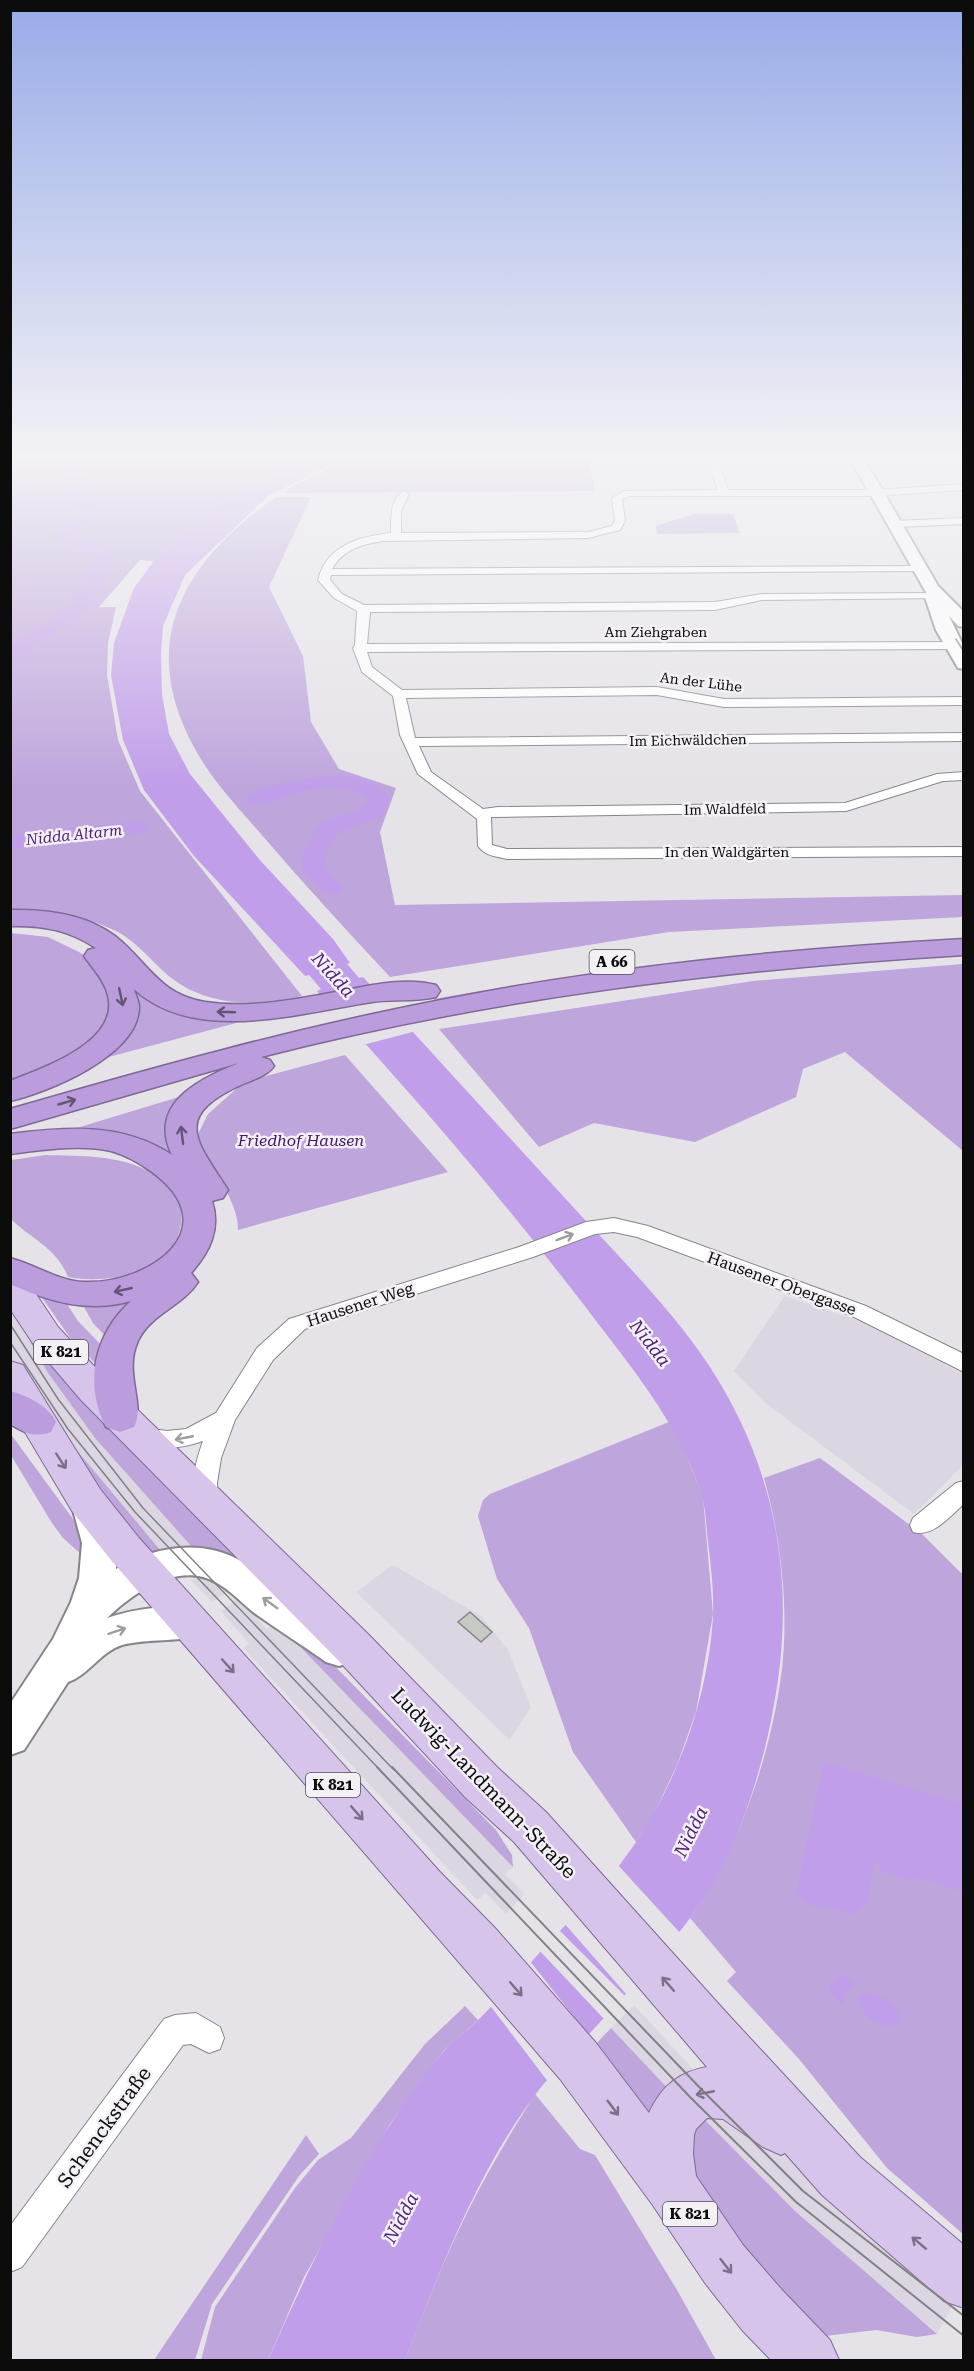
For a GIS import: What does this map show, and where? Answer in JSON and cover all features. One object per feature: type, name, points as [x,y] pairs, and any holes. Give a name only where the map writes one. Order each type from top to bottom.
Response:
[{"type":"highway","points":[[10,918],[45,919],[89,932],[117,952],[149,989],[182,1005],[301,1029],[434,999]]},
{"type":"highway","points":[[10,927],[57,932],[94,952],[106,964],[120,988],[123,1013],[118,1028],[98,1051],[64,1070],[10,1094]]},
{"type":"highway","name":"A 66","points":[[10,1094],[148,1057],[301,1029],[434,999],[697,952],[860,936],[963,930]]},
{"type":"highway","name":"A 66","points":[[434,999],[566,987],[688,970],[810,957],[963,947]]},
{"type":"highway","points":[[129,1426],[113,1367],[120,1341],[141,1311],[203,1262],[211,1250],[219,1228],[219,1216],[212,1192],[182,1143],[181,1120],[191,1103],[207,1090],[264,1064],[301,1029]]},
{"type":"highway","name":"A 66","points":[[10,1119],[301,1029]]},
{"type":"highway","points":[[10,1142],[264,1064]]},
{"type":"highway","points":[[10,1142],[90,1138],[120,1143],[145,1152],[179,1177],[193,1198],[200,1220],[196,1240],[175,1266],[151,1281],[122,1291],[91,1294],[67,1292],[40,1284],[10,1270]]},
{"type":"main road","points":[[919,568],[934,594],[949,638],[963,664]]},
{"type":"main road","points":[[934,594],[963,623]]},
{"type":"main road","points":[[949,638],[948,627],[963,623]]},
{"type":"main road","name":"Ludwig-Landmann-Straße","points":[[10,1281],[46,1336],[129,1426],[206,1500],[557,1857],[706,2028],[841,2176],[963,2281]]},
{"type":"main road","name":"K 821","points":[[10,1374],[24,1414],[86,1500],[143,1571],[423,1888],[478,1945],[578,2061],[671,2185],[724,2264],[762,2310],[810,2361]]},
{"type":"main road","points":[[10,1737],[40,1693],[85,1616],[93,1593],[100,1554],[97,1529],[86,1500]]},
{"type":"main road","points":[[85,1616],[113,1589],[143,1571],[183,1561],[208,1563],[230,1572],[268,1602],[387,1683]]},
{"type":"main road","points":[[40,1693],[70,1659],[93,1641],[114,1630],[141,1625],[189,1623]]},
{"type":"main road","points":[[671,2185],[667,2148],[669,2132],[680,2106],[690,2097],[703,2091],[715,2091],[733,2097],[797,2141],[841,2176]]},
{"type":"street","points":[[329,566],[324,580],[327,586],[338,596],[362,609],[715,606],[768,596],[934,594]]},
{"type":"street","points":[[326,572],[919,568]]},
{"type":"street","points":[[362,609],[364,612],[359,648],[365,666],[372,676],[399,694],[404,724],[425,774],[449,794],[482,814]]},
{"type":"street","name":"Am Ziehgraben","points":[[359,648],[949,638]]},
{"type":"street","name":"An der Lühe","points":[[399,694],[657,691],[724,703],[963,701]]},
{"type":"street","name":"Im Eichwäldchen","points":[[412,742],[963,737]]},
{"type":"street","name":"Im Waldfeld","points":[[482,814],[505,811],[846,807],[942,777],[963,776]]},
{"type":"street","name":"In den Waldgärten","points":[[482,814],[485,822],[485,846],[491,851],[507,854],[963,851]]},
{"type":"street","name":"Hausener Obergasse","points":[[593,1227],[614,1225],[641,1232],[860,1311],[963,1364]]},
{"type":"street","name":"Hausener Weg","points":[[206,1500],[205,1483],[209,1458],[225,1417],[265,1354],[297,1324],[536,1248],[593,1227]]},
{"type":"street","name":"Hausener Weg","points":[[129,1426],[171,1440],[190,1438],[225,1417]]},
{"type":"street","points":[[922,1525],[963,1490]]},
{"type":"street","name":"Schenckstraße","points":[[10,2255],[175,2030],[196,2028],[209,2038]]},
{"type":"shaded area","points":[[785,1296],[859,1321],[963,1374],[963,1465],[914,1514],[768,1405],[734,1371]]},
{"type":"shaded area","points":[[10,1308],[48,1373],[95,1438],[200,1556],[166,1557],[32,1394],[11,1359]]},
{"type":"shaded area","points":[[393,1565],[481,1616],[508,1650],[531,1707],[510,1740],[356,1592]]},
{"type":"shaded area","points":[[216,1573],[231,1590],[212,1602],[191,1580]]},
{"type":"shaded area","points":[[239,1598],[267,1629],[276,1623],[281,1627],[513,1867],[505,1874],[524,1894],[506,1914],[486,1893],[477,1900],[243,1648],[249,1644],[221,1611]]},
{"type":"shaded area","points":[[634,2005],[704,2081],[673,2094],[611,2028]]},
{"type":"shaded area","points":[[731,2109],[954,2302],[937,2334],[795,2211],[695,2110]]},
{"type":"green space","points":[[10,566],[135,566],[99,607],[116,607],[108,643],[107,675],[118,740],[140,791],[302,996],[251,1003],[217,999],[185,987],[170,977],[132,941],[105,926],[66,916],[39,913],[11,914]]},
{"type":"green space","points":[[203,566],[279,566],[269,587],[303,656],[311,722],[339,769],[396,788],[380,832],[395,905],[963,895],[963,917],[669,932],[390,977],[239,809],[204,764],[183,723],[171,685],[169,649],[176,615],[191,583]]},
{"type":"green space","points":[[70,932],[82,934],[147,994],[266,1015],[90,1062],[121,1036],[97,948]]},
{"type":"green space","points":[[11,933],[48,937],[79,952],[89,959],[111,993],[109,1024],[80,1053],[11,1081]]},
{"type":"green space","points":[[963,939],[963,942],[436,1002],[433,999],[631,969],[830,949]]},
{"type":"green space","points":[[963,964],[963,1151],[845,1052],[803,1069],[796,1097],[695,1142],[594,1123],[539,1147],[439,1029],[753,981]]},
{"type":"green space","name":"Friedhof Hausen","points":[[345,1055],[448,1172],[238,1230],[237,1219],[229,1196],[195,1140],[208,1114],[244,1082]]},
{"type":"green space","points":[[192,1093],[177,1112],[172,1129],[175,1146],[204,1195],[210,1212],[211,1232],[207,1245],[191,1267],[135,1308],[111,1342],[93,1323],[80,1300],[128,1296],[156,1286],[180,1272],[196,1255],[204,1236],[205,1216],[200,1196],[188,1177],[171,1160],[149,1146],[139,1141],[106,1134],[60,1133]]},
{"type":"green space","points":[[46,1155],[113,1159],[139,1166],[154,1175],[171,1192],[180,1206],[182,1220],[171,1250],[151,1266],[128,1274],[104,1279],[68,1277],[50,1251],[11,1219],[11,1160]]},
{"type":"green space","points":[[40,1295],[63,1298],[78,1321],[108,1352],[100,1368],[71,1339]]},
{"type":"green space","points":[[11,1308],[245,1563],[200,1556],[95,1438],[48,1373]]},
{"type":"green space","points":[[669,1422],[683,1447],[703,1497],[713,1614],[696,1712],[677,1765],[652,1818],[636,1842],[573,1752],[529,1628],[497,1579],[478,1516],[483,1500],[490,1494]]},
{"type":"green space","points":[[10,1433],[73,1519],[81,1537],[82,1555],[63,1538],[52,1523],[12,1457]]},
{"type":"green space","points":[[74,1447],[166,1557],[155,1558],[84,1468]]},
{"type":"green space","points":[[820,1458],[922,1534],[963,1575],[963,2234],[887,2168],[799,2059],[727,1981],[736,1972],[690,1918],[724,1861],[752,1795],[763,1760],[779,1691],[784,1637],[783,1591],[778,1545],[764,1478]]},
{"type":"green space","points":[[281,1627],[313,1644],[496,1830],[512,1855],[513,1867]]},
{"type":"green space","points":[[465,2006],[478,2020],[444,2050],[390,2124],[304,2277],[268,2360],[201,2360],[215,2307],[295,2188],[318,2160],[351,2138],[425,2044]]},
{"type":"green space","points":[[611,2028],[673,2094],[656,2127],[596,2044]]},
{"type":"green space","points":[[535,2094],[580,2149],[595,2155],[677,2290],[716,2360],[405,2360],[467,2213]]},
{"type":"green space","points":[[695,2110],[795,2211],[937,2334],[917,2337],[876,2330],[825,2336],[759,2270],[689,2167]]},
{"type":"green space","points":[[306,2135],[319,2154],[299,2176],[212,2304],[195,2360],[154,2360]]},
{"type":"water","name":"Nidda","points":[[151,566],[195,566],[185,575],[163,626],[161,654],[162,694],[169,734],[190,774],[259,859],[333,939],[350,963],[347,964],[359,978],[363,977],[638,1277],[692,1341],[732,1404],[751,1445],[766,1488],[776,1531],[783,1619],[780,1664],[763,1756],[748,1806],[729,1854],[718,1876],[692,1916],[642,1976],[544,2084],[514,2125],[461,2223],[405,2360],[268,2360],[324,2240],[345,2201],[415,2088],[446,2048],[488,2010],[603,1886],[655,1811],[684,1749],[704,1683],[710,1649],[713,1588],[705,1511],[691,1467],[666,1418],[651,1394],[552,1264],[387,1067],[317,991],[321,989],[309,975],[305,976],[194,856],[144,790],[123,740],[111,675],[114,643],[134,588]]},
{"type":"water","points":[[824,1762],[963,1804],[963,1892],[916,1876],[914,1882],[880,1871],[881,1864],[874,1861],[868,1899],[859,1912],[850,1914],[825,1906],[824,1910],[803,1902],[804,1899],[796,1895]]},
{"type":"water","points":[[839,1975],[846,1976],[854,1984],[843,1996],[846,1999],[841,2005],[829,1990],[830,1985]]},
{"type":"water","points":[[869,1993],[890,2002],[900,2015],[901,2021],[888,2026],[874,2022],[868,2017],[858,1999],[862,1994]]},
{"type":"pier","points":[[376,987],[416,1031],[363,1045],[318,997]]},
{"type":"pier","points":[[617,1864],[681,1934],[627,1995],[564,1923]]},
{"type":"pier","points":[[558,1929],[626,1997],[605,2020],[539,1950]]},
{"type":"pier","points":[[529,1960],[590,2037],[549,2083],[489,2004]]},
{"type":"building","points":[[470,1612],[492,1632],[481,1642],[458,1622]]},
{"type":"waterway","name":"Nidda Altarm","points":[[10,655],[79,608],[101,566]]},
{"type":"waterway","name":"Nidda Altarm","points":[[257,799],[304,785],[339,781],[355,783],[369,789],[380,799],[372,812],[328,829],[314,853],[313,869],[332,888]]},
{"type":"waterway","name":"Nidda Altarm","points":[[10,842],[137,828]]},
{"type":"tram line","points":[[956,639],[964,652]]},
{"type":"tram line","points":[[10,1324],[58,1399],[143,1508],[393,1769]]},
{"type":"tram line","points":[[10,1342],[68,1429],[135,1512],[379,1769]]},
{"type":"tram line","points":[[377,1767],[690,2097],[796,2202],[964,2336]]},
{"type":"tram line","points":[[392,1767],[703,2091],[803,2191],[964,2316]]}]
